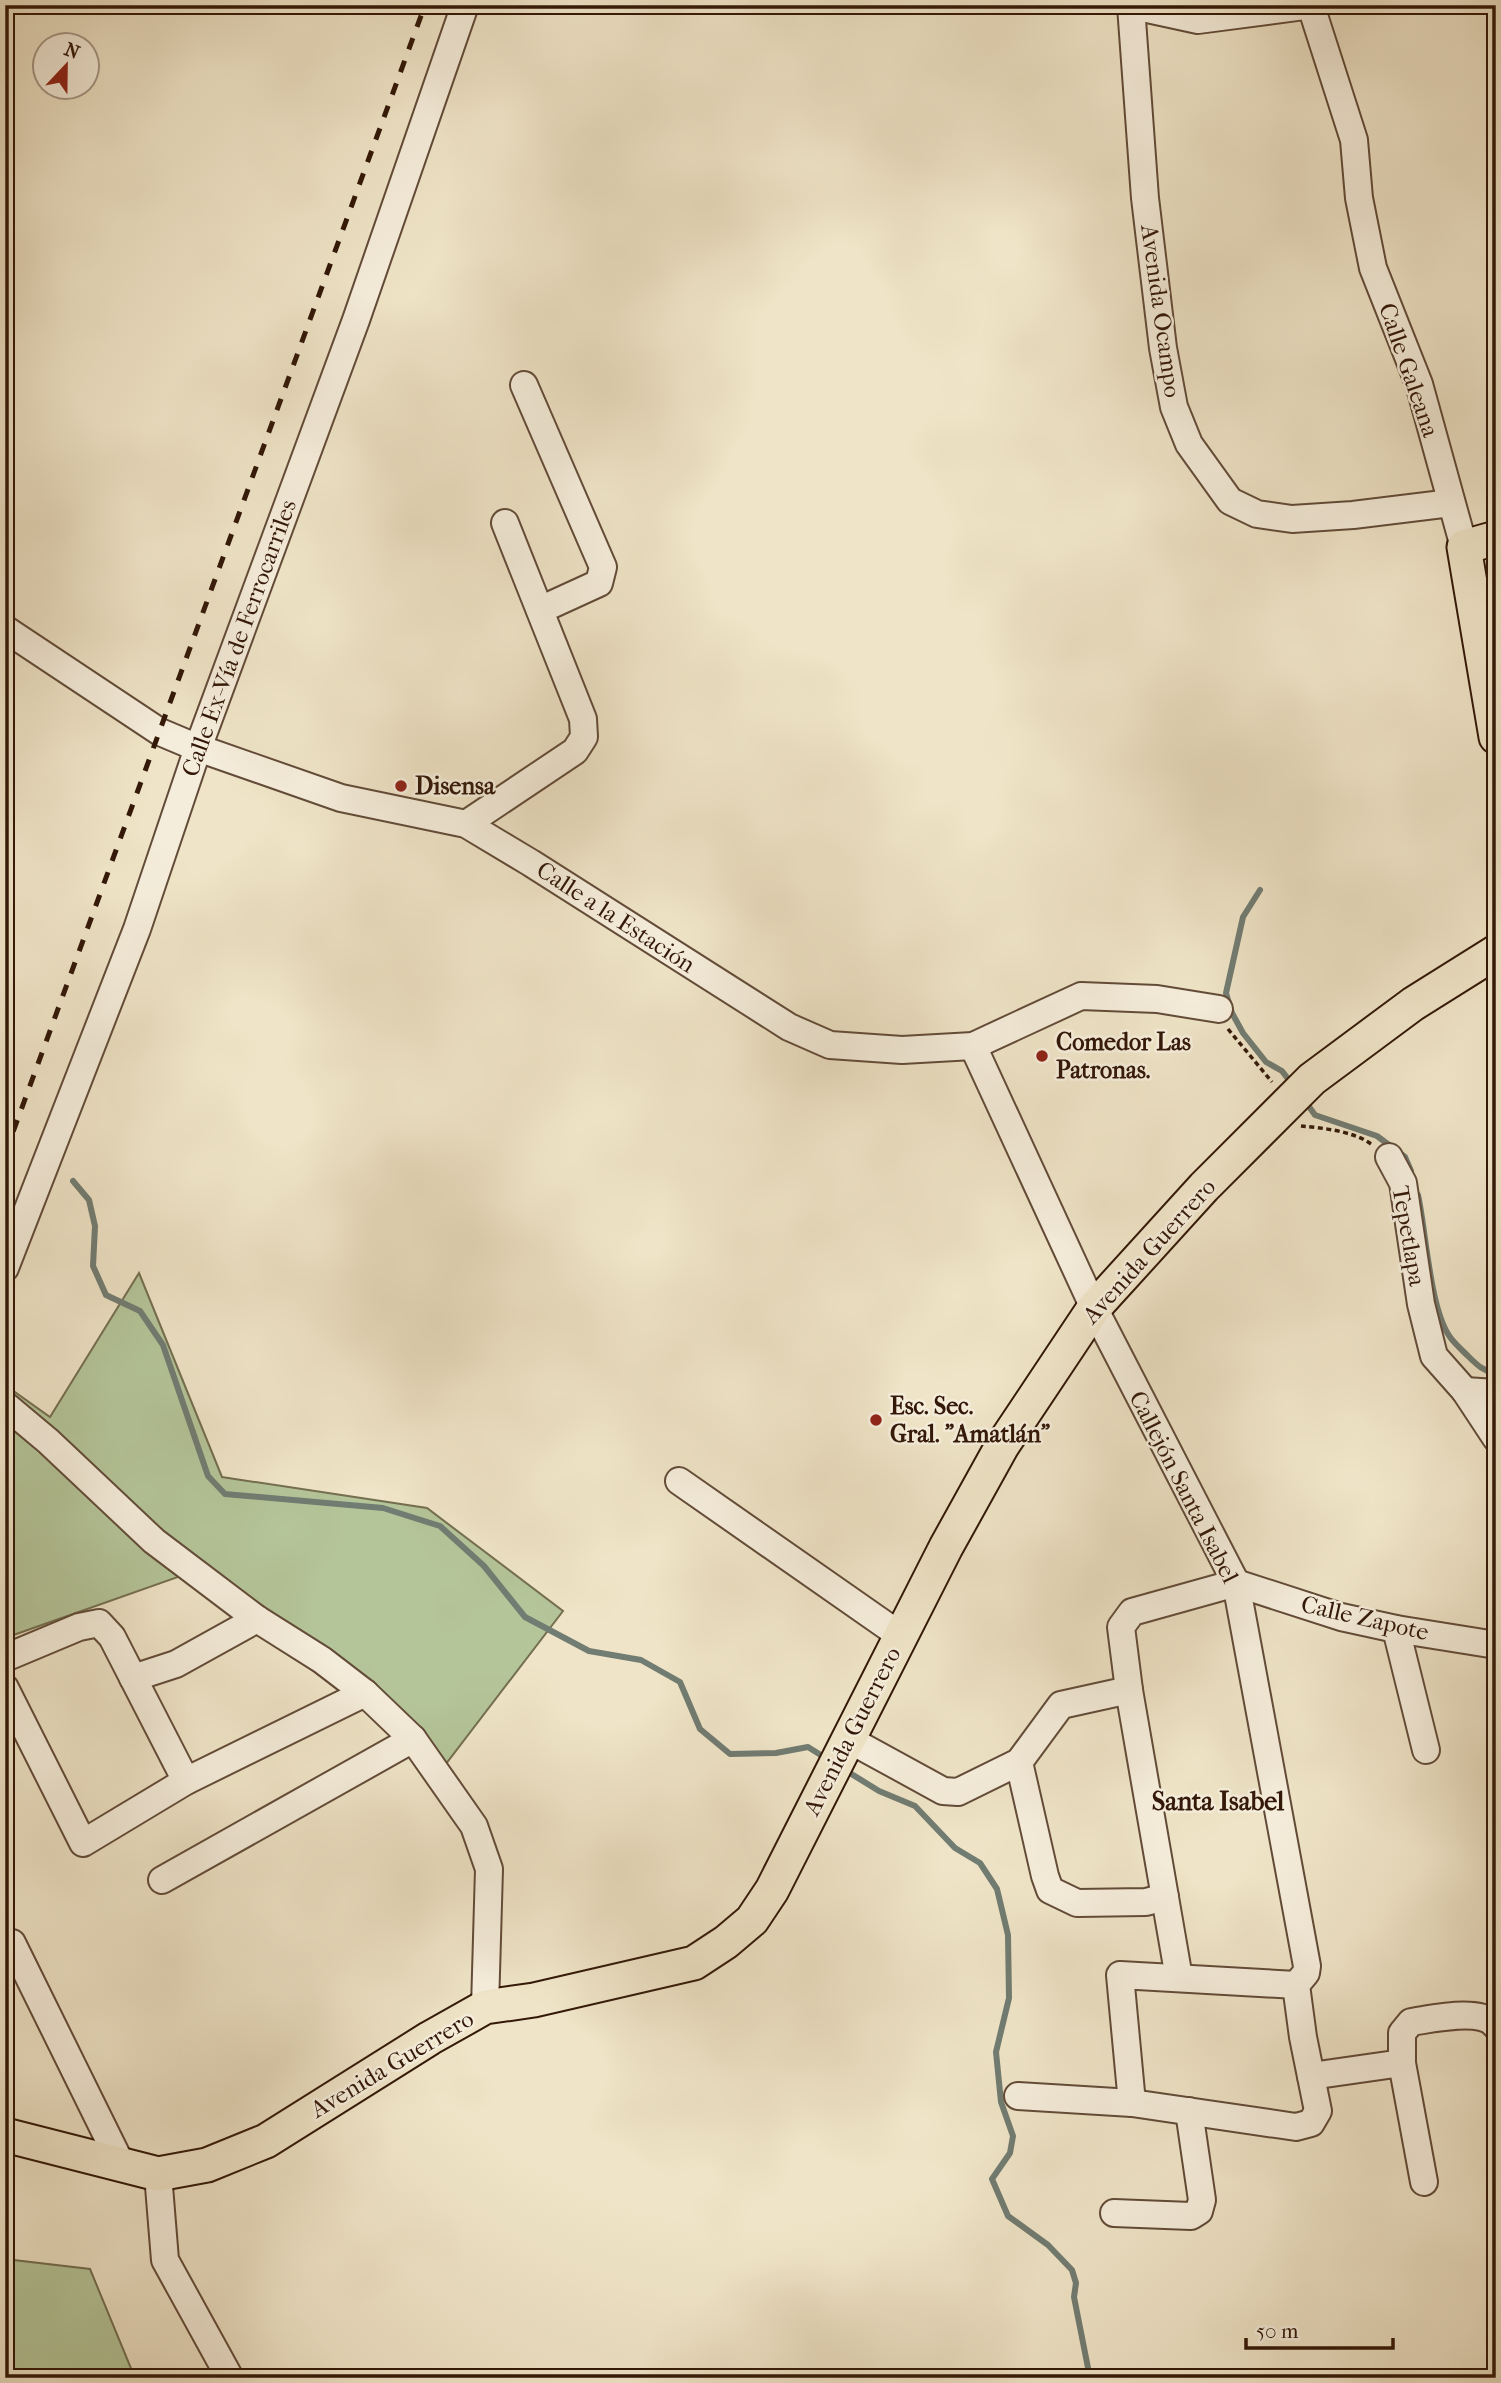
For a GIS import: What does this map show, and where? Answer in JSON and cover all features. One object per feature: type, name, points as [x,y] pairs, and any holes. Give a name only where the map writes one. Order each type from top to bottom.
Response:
[{"type":"main road","points":[[1464,547],[1496,538]]},
{"type":"main road","name":"Calle Galeana","points":[[1464,547],[1496,737]]},
{"type":"main road","name":"Avenida Guerrero","points":[[5,2135],[158,2174],[207,2165],[266,2141],[430,2038],[485,2007],[534,2000],[694,1963],[726,1942],[752,1920],[772,1890],[901,1636],[1002,1446],[1094,1308],[1204,1187],[1289,1102],[1413,1004],[1496,952]]},
{"type":"street","name":"Calle Ex-Vía de Ferrocarriles","points":[[5,1268],[136,929],[198,748],[356,320],[465,5]]},
{"type":"street","points":[[1130,6],[1198,20],[1312,6]]},
{"type":"street","name":"Avenida Ocampo","points":[[1130,6],[1145,198],[1163,348],[1174,407],[1189,444],[1230,501],[1257,514],[1292,519],[1353,515],[1451,502]]},
{"type":"street","name":"Calle Galeana","points":[[1312,6],[1354,141],[1359,198],[1373,268],[1419,384],[1464,547]]},
{"type":"street","points":[[524,385],[603,567],[599,583],[540,610]]},
{"type":"street","points":[[466,824],[575,751],[584,737],[583,719],[505,523]]},
{"type":"street","name":"Calle a la Estación","points":[[5,629],[160,732],[341,799],[466,824],[809,1037],[830,1045],[902,1050],[973,1046]]},
{"type":"street","points":[[1094,1308],[973,1046],[1081,996],[1157,999],[1219,1009]]},
{"type":"street","name":"Tepetlapa","points":[[1389,1157],[1403,1183],[1421,1304],[1434,1356],[1465,1391],[1496,1438]]},
{"type":"street","name":"Callejón Santa Isabel","points":[[1094,1308],[1236,1584],[1307,1966],[1306,1973],[1296,1985],[1318,2111],[1311,2123],[1296,2127],[1189,2111]]},
{"type":"street","points":[[1465,1391],[1496,1393]]},
{"type":"street","points":[[5,1405],[48,1441],[154,1541],[257,1619],[322,1660],[365,1693],[414,1739],[474,1826],[489,1869],[485,2007]]},
{"type":"street","points":[[678,1481],[901,1636]]},
{"type":"street","points":[[1179,1978],[1129,1690],[1121,1626],[1132,1612],[1236,1584]]},
{"type":"street","name":"Calle Zapote","points":[[1236,1584],[1341,1617],[1496,1645]]},
{"type":"street","points":[[133,1678],[176,1664],[257,1619]]},
{"type":"street","points":[[5,1658],[79,1627],[99,1623],[112,1637],[186,1780]]},
{"type":"street","points":[[1396,1629],[1426,1750]]},
{"type":"street","points":[[5,1688],[83,1843],[186,1780],[365,1693]]},
{"type":"street","points":[[845,1746],[943,1791],[958,1792],[1019,1762],[1061,1705],[1129,1690]]},
{"type":"street","points":[[162,1880],[414,1739]]},
{"type":"street","points":[[1019,1762],[1050,1890],[1077,1903],[1146,1902],[1165,1897]]},
{"type":"street","points":[[12,1943],[122,2166]]},
{"type":"street","points":[[1132,2103],[1120,1975],[1296,1985]]},
{"type":"street","points":[[1424,2182],[1402,2063],[1402,2033],[1410,2022],[1477,2015],[1491,2019],[1496,2026]]},
{"type":"street","points":[[1311,2076],[1402,2063]]},
{"type":"street","points":[[1018,2096],[1132,2103],[1189,2111],[1202,2200],[1199,2210],[1191,2216],[1114,2213]]},
{"type":"street","points":[[158,2174],[165,2260],[230,2378]]},
{"type":"path","points":[[1219,1009],[1223,1022],[1289,1102]]},
{"type":"path","name":"Tepetlapa","points":[[1289,1102],[1324,1128],[1364,1139],[1389,1157]]},
{"type":"green space","points":[[139,1273],[222,1477],[427,1508],[563,1611],[442,1769],[186,1574],[5,1638],[5,1385],[50,1417]]},
{"type":"green space","points":[[5,2259],[90,2269],[135,2378],[5,2378]]},
{"type":"waterway","points":[[1260,890],[1243,917],[1226,993],[1232,1013],[1243,1033],[1266,1062],[1282,1071],[1292,1084]]},
{"type":"waterway","points":[[1305,1101],[1315,1115],[1377,1136],[1405,1157],[1411,1171]]},
{"type":"waterway","points":[[73,1181],[89,1200],[95,1226],[93,1266],[106,1295],[140,1311],[163,1345],[208,1476],[225,1494],[383,1508],[440,1526],[484,1566],[525,1617],[589,1651],[641,1660],[680,1682],[700,1729],[730,1754],[776,1753],[808,1747],[827,1759]]},
{"type":"waterway","points":[[1418,1195],[1433,1290],[1443,1325],[1452,1340],[1478,1366],[1496,1374]]},
{"type":"waterway","points":[[845,1770],[879,1791],[915,1806],[955,1848],[980,1863],[997,1889],[1008,1935],[1009,1998],[996,2052],[1001,2102],[1013,2136],[1010,2153],[992,2179],[1008,2216],[1048,2245],[1072,2270],[1076,2283],[1074,2297],[1090,2378]]},
{"type":"railway","points":[[5,1154],[425,5]]},
{"type":"place","name":"Disensa","points":[[401,786]]},
{"type":"place","name":"Comedor Las Patronas.","points":[[1042,1056]]},
{"type":"place","name":"Esc. Sec. Gral. \"Amatlán\"","points":[[876,1420]]},
{"type":"district","name":"Santa Isabel","points":[[1218,1801]]}]
